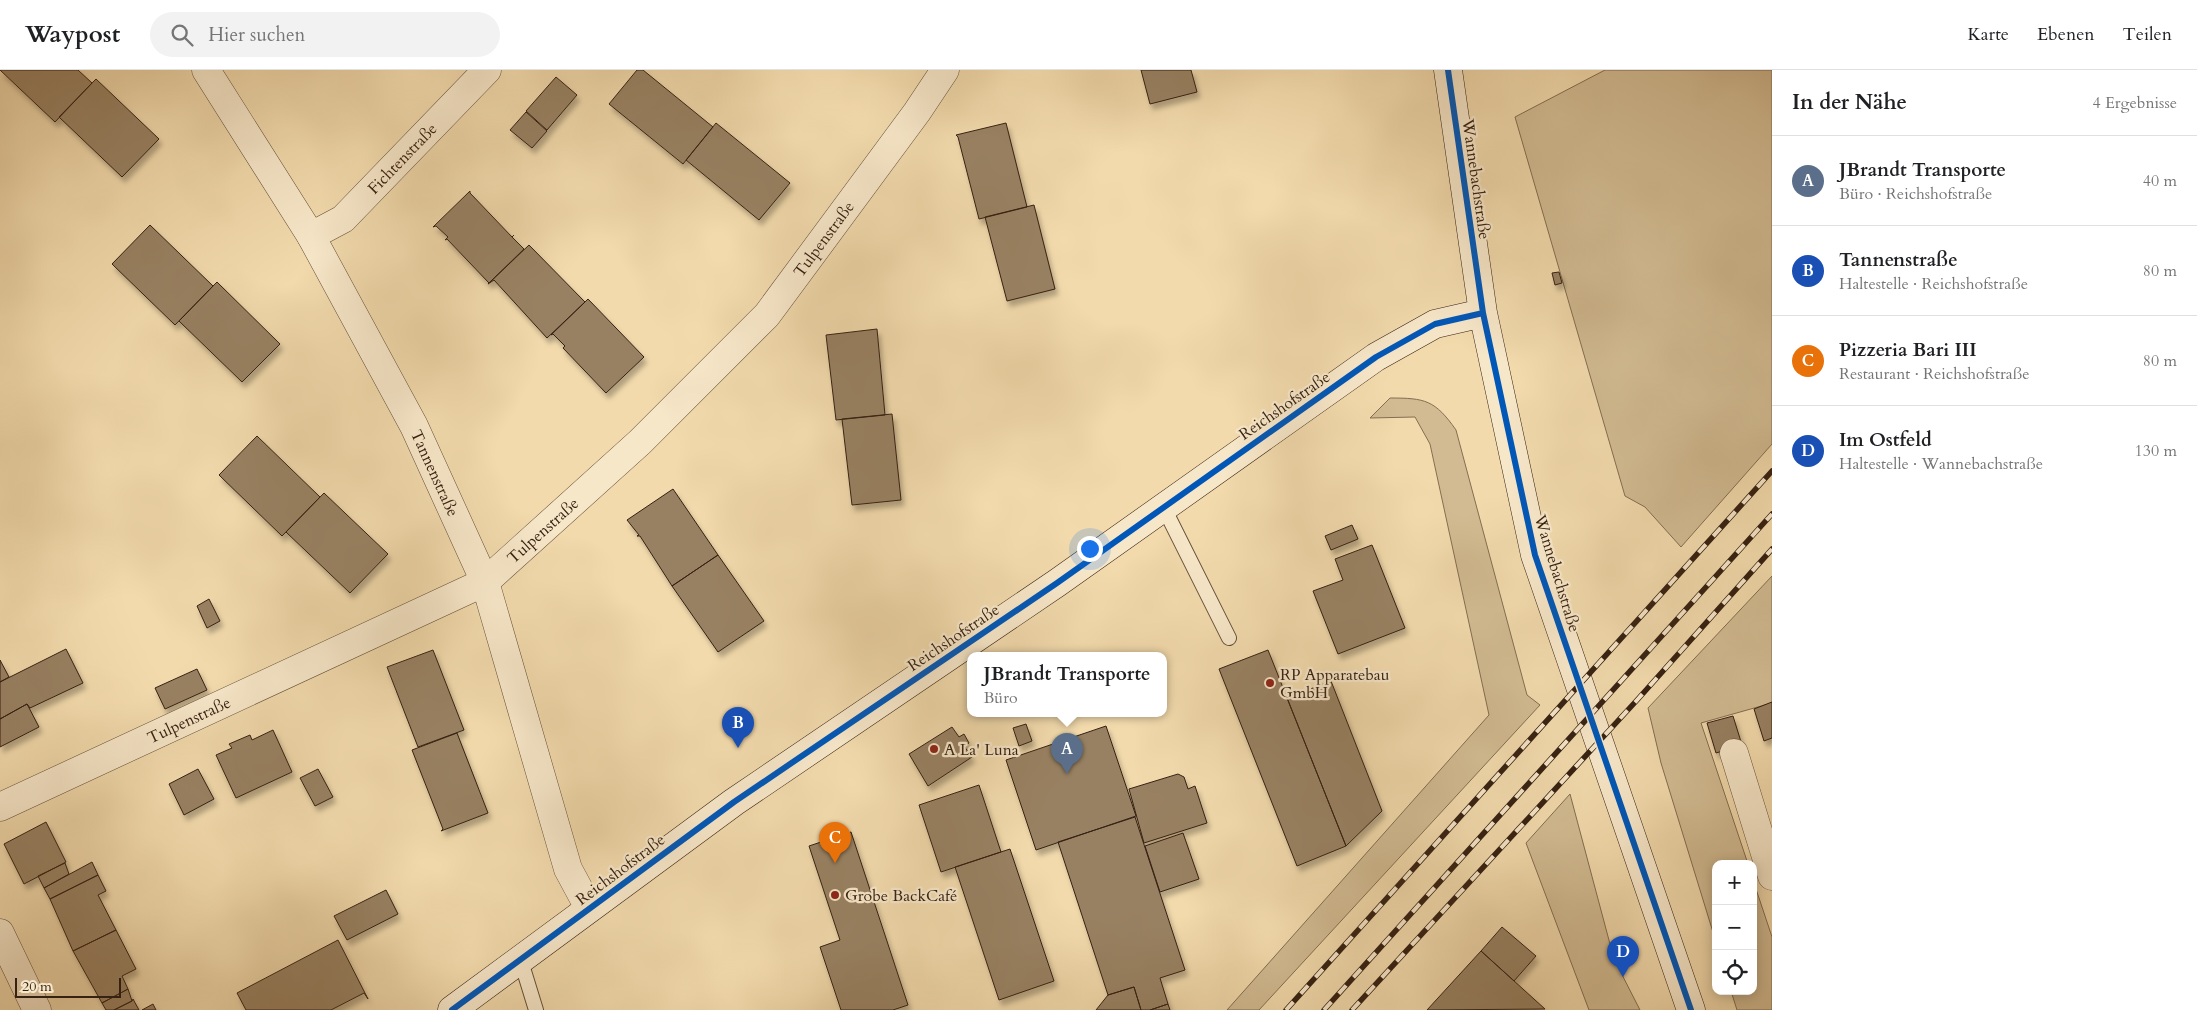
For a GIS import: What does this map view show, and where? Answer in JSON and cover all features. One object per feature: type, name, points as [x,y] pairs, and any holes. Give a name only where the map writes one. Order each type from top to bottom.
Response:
[{"type":"street","name":"Tannenstraße","points":[[206,70],[311,236],[414,426],[485,582],[568,869],[589,908]]},
{"type":"street","name":"Fichtenstraße","points":[[311,236],[343,219],[487,70]]},
{"type":"street","name":"Tulpenstraße","points":[[0,807],[485,582],[640,442],[767,315],[917,112],[945,70]]},
{"type":"street","name":"Wannebachstraße","points":[[1448,70],[1483,313],[1535,555],[1691,1010]]},
{"type":"street","name":"Reichshofstraße","points":[[452,1010],[520,958],[756,787],[1057,584],[1163,506],[1376,356],[1435,324],[1483,313]]},
{"type":"street","points":[[1734,753],[1772,876]]},
{"type":"street","points":[[0,933],[35,1009]]},
{"type":"lane","points":[[1163,506],[1229,638]]},
{"type":"lane","points":[[520,958],[536,1010]]},
{"type":"shaded area","points":[[1605,70],[1772,70],[1772,444],[1681,547],[1645,507],[1625,496],[1515,117]]},
{"type":"shaded area","points":[[1390,398],[1421,400],[1428,403],[1442,412],[1456,430],[1527,695],[1540,705],[1259,1010],[1227,1010],[1489,715],[1430,444],[1415,417],[1370,418]]},
{"type":"shaded area","points":[[1772,576],[1772,703],[1701,723],[1747,860],[1712,860],[1712,929],[1661,763],[1648,708]]},
{"type":"shaded area","points":[[1570,794],[1614,959],[1640,1010],[1589,1010],[1526,843]]},
{"type":"shaded area","points":[[1757,892],[1772,937],[1772,1010],[1737,1010],[1732,995],[1757,995]]},
{"type":"building","points":[[0,70],[78,70],[92,83],[55,122]]},
{"type":"building","points":[[637,70],[643,70],[713,127],[683,164],[609,104]]},
{"type":"building","points":[[1141,70],[1191,70],[1197,92],[1150,104]]},
{"type":"building","points":[[556,77],[577,95],[547,130],[526,111]]},
{"type":"building","points":[[96,79],[159,139],[122,177],[59,117]]},
{"type":"building","points":[[526,112],[547,131],[532,148],[510,130]]},
{"type":"building","points":[[716,123],[790,183],[759,220],[686,160]]},
{"type":"building","points":[[1006,123],[1027,207],[979,219],[956,135]]},
{"type":"building","points":[[470,191],[524,249],[489,283],[447,239],[445,240],[448,237],[436,226],[433,227]]},
{"type":"building","points":[[1034,205],[1055,289],[1007,301],[985,217]]},
{"type":"building","points":[[150,225],[213,286],[175,325],[112,264]]},
{"type":"building","points":[[529,245],[585,302],[547,338],[494,280],[488,284]]},
{"type":"building","points":[[1559,272],[1562,283],[1555,285],[1552,273]]},
{"type":"building","points":[[217,282],[280,344],[242,382],[179,321]]},
{"type":"building","points":[[588,299],[644,357],[606,393],[563,348],[565,346],[553,334],[551,335]]},
{"type":"building","points":[[877,329],[885,415],[836,420],[826,335]]},
{"type":"building","points":[[892,414],[901,500],[852,505],[842,419]]},
{"type":"building","points":[[257,436],[320,497],[282,536],[219,475]]},
{"type":"building","points":[[673,489],[718,555],[672,586],[640,536],[637,536],[639,535],[627,520]]},
{"type":"building","points":[[324,493],[388,554],[350,593],[286,532]]},
{"type":"building","points":[[1352,525],[1358,539],[1331,550],[1325,536]]},
{"type":"building","points":[[1372,545],[1405,628],[1338,654],[1313,591],[1343,580],[1335,559]]},
{"type":"building","points":[[718,555],[764,621],[718,652],[672,586]]},
{"type":"building","points":[[209,599],[220,621],[207,628],[197,606]]},
{"type":"building","points":[[66,649],[83,683],[30,708],[27,704],[0,719],[0,682]]},
{"type":"building","points":[[433,650],[464,730],[418,747],[387,667]]},
{"type":"building","points":[[1268,650],[1346,846],[1297,866],[1219,669]]},
{"type":"building","points":[[0,660],[9,677],[0,682]]},
{"type":"building","points":[[197,669],[207,690],[165,709],[155,688]]},
{"type":"building","points":[[1331,681],[1382,811],[1346,846],[1287,698]]},
{"type":"building","points":[[1772,702],[1772,738],[1764,741],[1754,709]]},
{"type":"building","points":[[27,704],[39,727],[0,747],[0,719]]},
{"type":"building","points":[[1733,716],[1742,745],[1716,753],[1707,723]]},
{"type":"building","points":[[1026,724],[1032,741],[1019,746],[1013,728]]},
{"type":"building","points":[[1106,726],[1136,816],[1036,850],[1006,760]]},
{"type":"building","points":[[952,727],[959,737],[964,734],[969,743],[964,746],[972,757],[928,786],[909,754]]},
{"type":"building","points":[[273,730],[292,772],[236,798],[216,755],[232,748],[229,744],[250,735],[252,740]]},
{"type":"building","points":[[457,733],[488,813],[441,831],[443,829],[412,750]]},
{"type":"building","points":[[198,769],[214,799],[184,815],[169,784]]},
{"type":"building","points":[[318,769],[333,797],[315,806],[300,778]]},
{"type":"building","points":[[1178,774],[1184,777],[1188,789],[1195,786],[1207,823],[1144,843],[1129,789]]},
{"type":"building","points":[[979,785],[1001,852],[941,872],[919,805]]},
{"type":"building","points":[[1135,817],[1185,970],[1160,978],[1168,1004],[1150,1010],[1141,1010],[1134,987],[1108,995],[1058,842]]},
{"type":"building","points":[[46,822],[66,862],[24,884],[4,844]]},
{"type":"building","points":[[851,832],[908,1005],[893,1010],[841,1010],[820,947],[840,940],[809,846]]},
{"type":"building","points":[[1183,833],[1199,879],[1160,892],[1145,846]]},
{"type":"building","points":[[1010,849],[1054,981],[999,1000],[955,867]]},
{"type":"building","points":[[92,862],[98,875],[50,899],[44,888]]},
{"type":"building","points":[[65,863],[69,874],[44,888],[38,876]]},
{"type":"building","points":[[98,875],[106,891],[98,895],[116,930],[73,951],[50,899]]},
{"type":"building","points":[[386,890],[398,914],[347,940],[334,916]]},
{"type":"building","points":[[1502,927],[1536,956],[1514,981],[1481,951]]},
{"type":"building","points":[[116,930],[136,969],[122,976],[128,989],[102,1003],[73,951]]},
{"type":"building","points":[[338,940],[368,999],[364,993],[331,1010],[246,1010],[237,993]]},
{"type":"building","points":[[1481,951],[1545,1009],[1427,1010]]},
{"type":"building","points":[[1134,987],[1141,1010],[1096,1010],[1108,995]]},
{"type":"building","points":[[128,989],[132,1001],[114,1010],[106,1010],[102,1003]]},
{"type":"building","points":[[133,999],[139,1010],[114,1010],[132,1001]]},
{"type":"building","points":[[153,1004],[156,1010],[142,1010]]},
{"type":"building","points":[[1168,1004],[1170,1010],[1150,1010]]},
{"type":"railway","points":[[1286,1010],[1772,471]]},
{"type":"railway","points":[[1324,1010],[1772,514]]},
{"type":"railway","points":[[1352,1010],[1638,699],[1772,549]]},
{"type":"cycle path","points":[[1448,70],[1483,313],[1535,555],[1691,1010]]},
{"type":"cycle path","points":[[452,1010],[734,802],[1057,583],[1376,357],[1435,324],[1483,313]]},
{"type":"place","name":"RP Apparatebau GmbH","points":[[1270,683]]},
{"type":"place","name":"Tannenstraße","points":[[738,748]]},
{"type":"place","name":"A La' Luna","points":[[934,749]]},
{"type":"place","name":"JBrandt Transporte","points":[[1067,774]]},
{"type":"place","name":"Pizzeria Bari III","points":[[835,863]]},
{"type":"place","name":"Grobe BackCafé","points":[[835,895]]},
{"type":"place","name":"Im Ostfeld","points":[[1623,977]]}]
